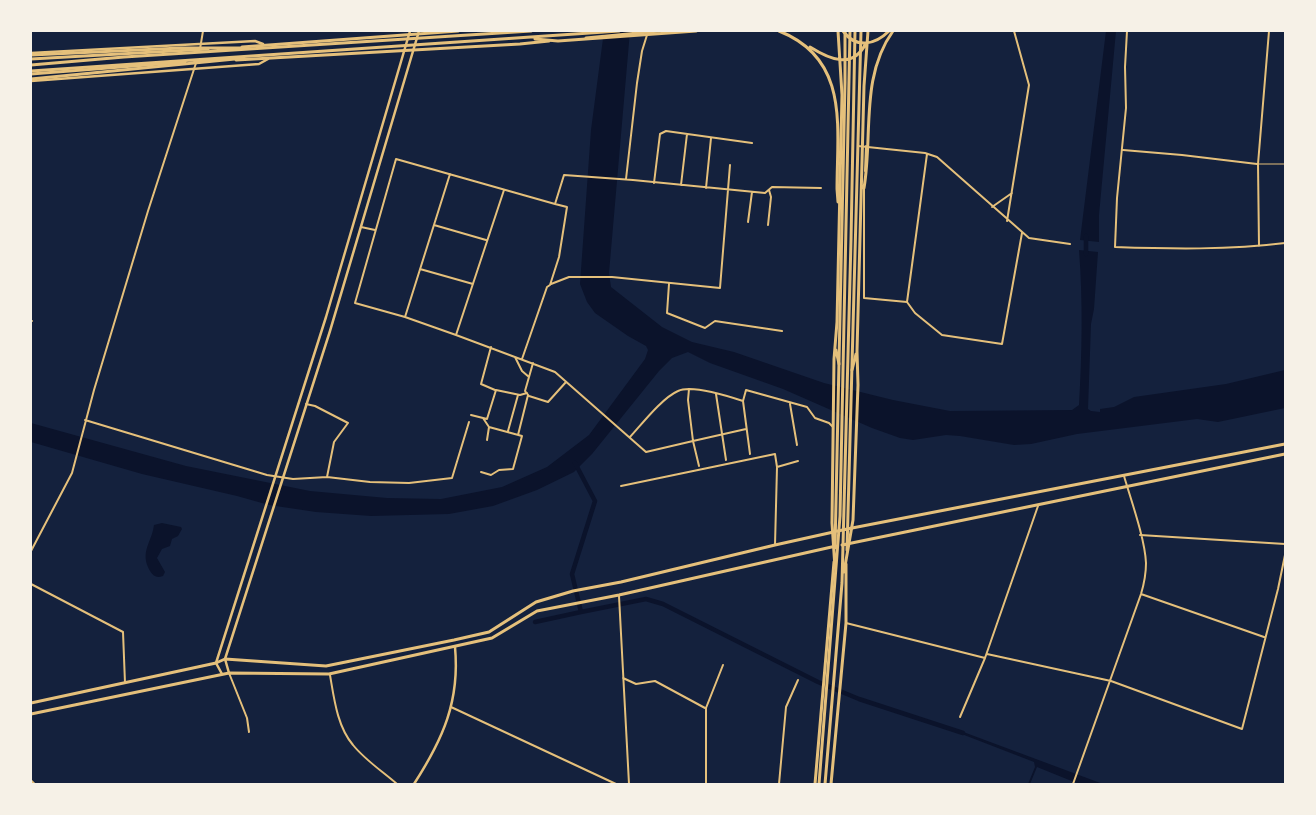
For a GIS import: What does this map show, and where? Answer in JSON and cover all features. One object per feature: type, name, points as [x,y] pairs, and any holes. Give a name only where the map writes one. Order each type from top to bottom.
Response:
[{"type":"main road","points":[[31,65],[265,47],[419,32],[458,31]]},
{"type":"main road","points":[[31,56],[265,47],[529,31]]},
{"type":"main road","points":[[31,73],[619,31]]},
{"type":"main road","points":[[31,73],[196,61],[520,44],[659,31]]},
{"type":"main road","points":[[527,38],[558,41],[696,31]]},
{"type":"main road","points":[[779,31],[822,54],[840,60],[853,58],[859,54],[868,41]]},
{"type":"main road","points":[[836,580],[832,523],[833,427],[842,88],[838,31]]},
{"type":"main road","points":[[844,31],[851,40],[864,44],[877,41],[891,31]]},
{"type":"main road","points":[[815,784],[836,532],[843,188],[844,31]]},
{"type":"main road","points":[[819,784],[840,516],[850,31]]},
{"type":"main road","points":[[825,784],[842,583],[852,240],[855,31]]},
{"type":"main road","points":[[831,784],[846,623],[861,31]]},
{"type":"main road","points":[[842,583],[853,520],[858,385],[857,351],[864,86],[868,31]]},
{"type":"main road","points":[[862,198],[866,173],[871,86],[878,58],[891,31]]},
{"type":"main road","points":[[229,673],[225,659],[286,470],[419,32]]},
{"type":"main road","points":[[222,674],[216,663],[326,317],[409,33]]},
{"type":"main road","points":[[31,56],[255,41],[265,47]]},
{"type":"main road","points":[[805,44],[822,63],[834,88],[837,108],[837,189],[840,215]]},
{"type":"main road","points":[[31,56],[181,48],[265,47]]},
{"type":"main road","points":[[31,80],[259,64],[267,57]]},
{"type":"main road","points":[[31,80],[267,57]]},
{"type":"main road","points":[[835,342],[839,364]]},
{"type":"main road","points":[[852,370],[857,351]]},
{"type":"main road","points":[[31,703],[216,663],[225,659],[326,666],[489,632],[536,602],[573,591],[621,582],[775,544],[1285,444]]},
{"type":"main road","points":[[31,714],[229,673],[329,674],[492,638],[537,611],[582,603],[847,544],[1285,454]]},
{"type":"main road","points":[[837,495],[838,498],[842,499],[846,498],[848,494]]},
{"type":"main road","points":[[414,784],[441,739],[451,707],[457,668],[455,645]]},
{"type":"main road","points":[[31,781],[34,784]]},
{"type":"street","points":[[31,551],[70,477],[84,431],[85,420],[148,211],[200,50],[203,31]]},
{"type":"street","points":[[1008,221],[1029,85],[1014,31]]},
{"type":"street","points":[[1128,31],[1125,67],[1127,97],[1117,198],[1115,247],[1260,246],[1285,243]]},
{"type":"street","points":[[1260,246],[1258,164],[1268,31]]},
{"type":"street","points":[[624,179],[642,50],[648,32]]},
{"type":"street","points":[[654,183],[660,134],[666,131],[752,144]]},
{"type":"street","points":[[681,185],[687,134]]},
{"type":"street","points":[[706,188],[711,138]]},
{"type":"street","points":[[858,146],[937,157],[1029,238],[1070,244]]},
{"type":"street","points":[[866,146],[863,240],[865,254],[864,298],[907,302]]},
{"type":"street","points":[[1123,150],[1182,154],[1258,164]]},
{"type":"street","points":[[926,154],[907,302],[915,314],[942,335],[1002,344],[1022,233]]},
{"type":"street","points":[[550,285],[559,257],[567,207],[396,159],[354,303],[456,334],[555,372],[646,452],[746,429]]},
{"type":"street","points":[[522,359],[547,287],[558,280],[569,277],[612,277],[720,288],[730,165]]},
{"type":"street","points":[[405,317],[450,174]]},
{"type":"street","points":[[554,204],[564,175],[764,193],[772,187],[821,188]]},
{"type":"street","points":[[833,188],[843,188]]},
{"type":"street","points":[[456,334],[504,189]]},
{"type":"street","points":[[768,225],[771,197],[769,190]]},
{"type":"street","points":[[748,222],[752,192]]},
{"type":"street","points":[[992,207],[1012,193]]},
{"type":"street","points":[[434,224],[486,240]]},
{"type":"street","points":[[361,227],[375,230]]},
{"type":"street","points":[[420,269],[473,284]]},
{"type":"street","points":[[669,284],[668,313],[705,328],[715,321],[782,331]]},
{"type":"street","points":[[490,347],[481,384],[518,395],[528,394],[548,402],[566,382]]},
{"type":"street","points":[[515,356],[522,371],[529,378]]},
{"type":"street","points":[[518,435],[528,394],[525,390],[533,363]]},
{"type":"street","points":[[630,437],[651,413],[678,391],[689,389],[743,401]]},
{"type":"street","points":[[689,389],[688,400],[698,466]]},
{"type":"street","points":[[470,414],[487,419],[496,390]]},
{"type":"street","points":[[750,454],[743,401],[746,390],[807,408],[815,418],[829,423],[833,427]]},
{"type":"street","points":[[716,394],[726,460]]},
{"type":"street","points":[[508,432],[518,395]]},
{"type":"street","points":[[306,404],[315,406],[348,424],[334,442],[327,477]]},
{"type":"street","points":[[790,404],[797,446]]},
{"type":"street","points":[[484,418],[488,427],[487,440]]},
{"type":"street","points":[[85,420],[267,476],[293,479],[327,477],[370,482],[409,483],[452,478],[469,422]]},
{"type":"street","points":[[481,472],[491,475],[499,470],[513,469],[522,436],[488,427]]},
{"type":"street","points":[[621,486],[775,454],[777,467],[775,544]]},
{"type":"street","points":[[777,467],[798,461]]},
{"type":"street","points":[[1073,784],[1142,594],[1146,563],[1124,476]]},
{"type":"street","points":[[960,717],[987,654],[1038,505]]},
{"type":"street","points":[[1140,535],[1285,544]]},
{"type":"street","points":[[31,543],[35,545]]},
{"type":"street","points":[[987,654],[1110,681],[1242,729],[1285,555]]},
{"type":"street","points":[[31,584],[123,632],[125,683]]},
{"type":"street","points":[[1142,594],[1265,637]]},
{"type":"street","points":[[619,595],[629,784]]},
{"type":"street","points":[[846,623],[985,658]]},
{"type":"street","points":[[706,784],[706,708],[723,665]]},
{"type":"street","points":[[229,673],[247,718],[248,732]]},
{"type":"street","points":[[329,674],[336,707],[348,738],[358,750],[396,784]]},
{"type":"street","points":[[624,678],[636,684],[655,681],[706,708]]},
{"type":"street","points":[[779,784],[786,707],[798,680]]},
{"type":"street","points":[[451,707],[616,784]]},
{"type":"lane","points":[[1258,164],[1285,164]]},
{"type":"water","points":[[604,31],[630,31],[609,273],[611,287],[662,327],[692,342],[734,352],[824,383],[893,400],[950,411],[1072,410],[1079,405],[1080,386],[1082,308],[1079,250],[1098,252],[1094,309],[1091,324],[1088,409],[1100,412],[1100,409],[1114,407],[1134,397],[1226,384],[1285,370],[1285,408],[1218,422],[1197,419],[1077,434],[1031,444],[1014,445],[946,435],[913,440],[900,438],[872,428],[783,389],[710,363],[688,352],[672,358],[659,371],[592,454],[574,472],[537,490],[493,506],[449,514],[371,516],[316,512],[269,505],[142,474],[31,442],[31,423],[186,466],[310,491],[387,498],[441,499],[502,487],[547,467],[589,435],[645,359],[648,350],[646,346],[595,313],[587,302],[580,284],[591,130]]},
{"type":"water","points":[[1106,31],[1116,31],[1099,215],[1099,242],[1080,240]]},
{"type":"water","points":[[162,523],[181,527],[182,529],[178,536],[172,539],[170,546],[162,549],[157,558],[165,572],[163,576],[157,577],[150,571],[146,553],[154,525]]},
{"type":"water","points":[[958,730],[1103,784],[1079,784],[1037,767],[1030,784],[1028,784],[1035,767],[1034,762],[959,733]]},
{"type":"waterway","points":[[1086,236],[1086,254]]},
{"type":"waterway","points":[[575,463],[595,501],[572,574],[581,612],[646,599],[663,604],[818,682],[859,699],[963,733]]},
{"type":"waterway","points":[[535,622],[581,612]]}]
